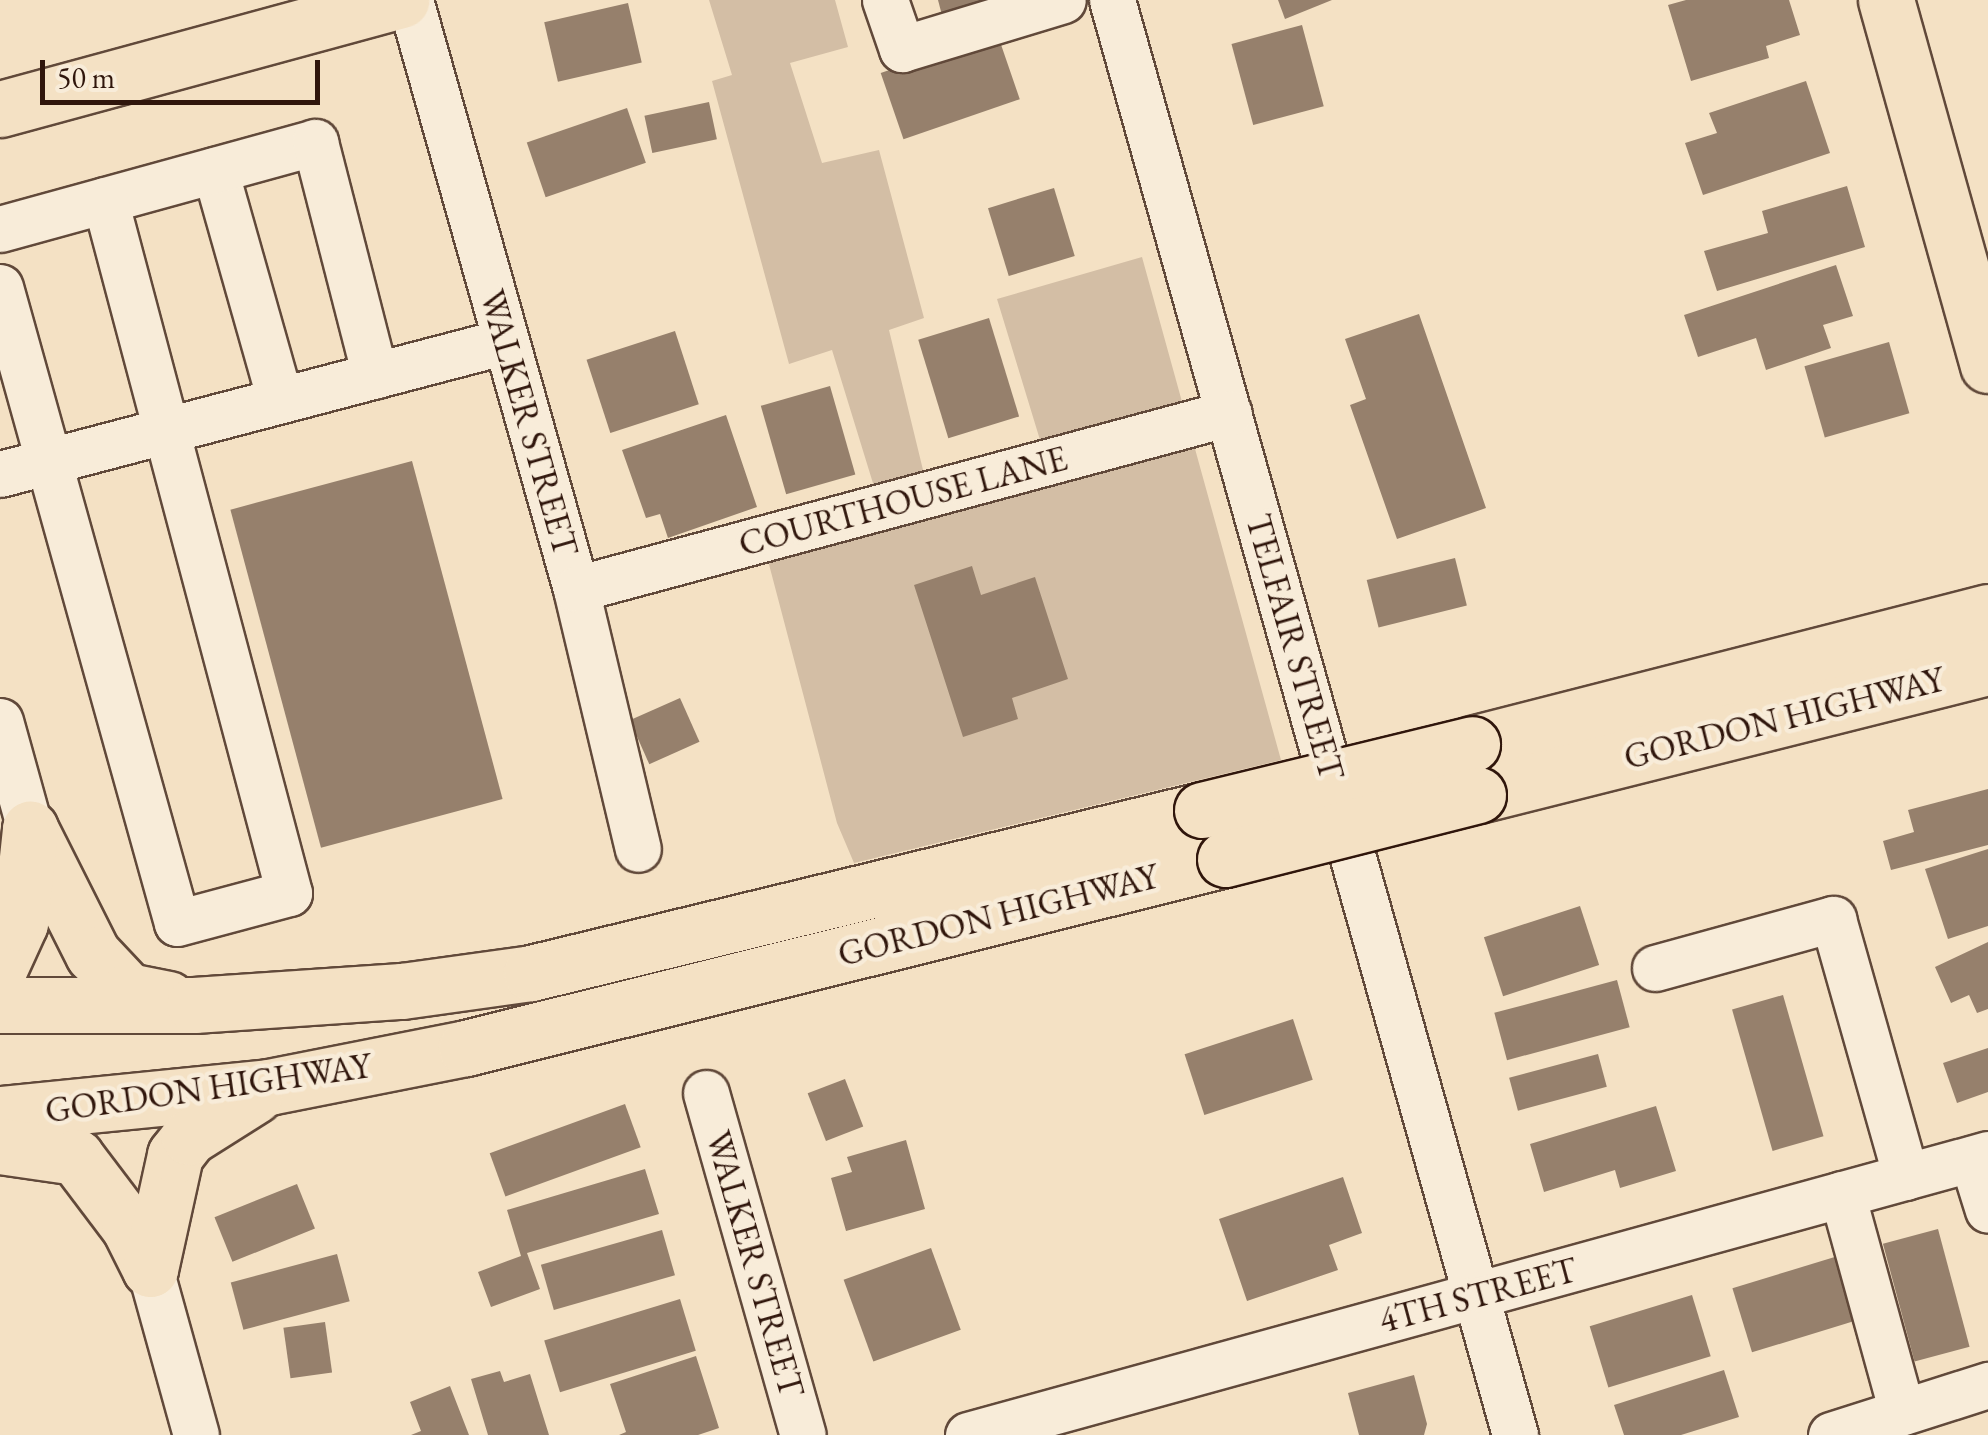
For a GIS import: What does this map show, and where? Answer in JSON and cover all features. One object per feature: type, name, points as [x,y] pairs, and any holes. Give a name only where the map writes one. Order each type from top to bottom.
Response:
[{"type":"main road","points":[[0,109],[400,0]]},
{"type":"main road","points":[[1886,0],[1988,364]]},
{"type":"main road","name":"GORDON HIGHWAY","points":[[0,1005],[194,1005],[402,991],[531,973],[1202,810],[1475,769],[1954,657],[1988,612]]},
{"type":"main road","name":"GORDON HIGHWAY","points":[[0,1114],[269,1088],[466,1048],[1226,860],[1475,769]]},
{"type":"main road","points":[[0,966],[20,923],[30,829]]},
{"type":"main road","points":[[30,829],[93,954],[111,976],[128,990],[194,1005]]},
{"type":"main road","points":[[150,1270],[174,1155],[214,1119],[269,1088]]},
{"type":"main road","points":[[0,1146],[76,1157],[129,1227],[150,1270]]},
{"type":"street","name":"WALKER STREET","points":[[410,0],[576,589],[638,849]]},
{"type":"street","points":[[885,0],[902,49],[1063,0]]},
{"type":"street","name":"TELFAIR STREET","points":[[1112,0],[1514,1435]]},
{"type":"street","points":[[0,229],[315,142],[375,375]]},
{"type":"street","points":[[215,170],[280,400]]},
{"type":"street","points":[[0,286],[177,923],[289,893],[105,200]]},
{"type":"street","points":[[0,474],[506,341]]},
{"type":"street","name":"COURTHOUSE LANE","points":[[576,589],[1229,412]]},
{"type":"street","points":[[0,721],[30,829]]},
{"type":"street","points":[[1655,968],[1833,919],[1906,1177]]},
{"type":"street","name":"WALKER STREET","points":[[706,1093],[803,1435]]},
{"type":"street","points":[[1980,1156],[1988,1210]]},
{"type":"street","name":"4TH STREET","points":[[968,1435],[1980,1156]]},
{"type":"street","points":[[1842,1194],[1902,1412]]},
{"type":"street","points":[[150,1270],[196,1435]]},
{"type":"street","points":[[1831,1435],[1988,1385]]},
{"type":"shaded area","points":[[709,0],[835,0],[848,47],[790,63],[822,163],[879,150],[924,318],[889,330],[932,507],[1051,476],[997,299],[1142,257],[1281,760],[854,863],[837,823],[766,553],[884,519],[832,350],[789,364],[712,81],[732,75]]},
{"type":"building","points":[[938,0],[1025,0],[944,23]]},
{"type":"building","points":[[1278,0],[1332,0],[1285,19]]},
{"type":"building","points":[[1686,0],[1789,0],[1800,35],[1766,46],[1769,58],[1691,81],[1668,5]]},
{"type":"building","points":[[628,3],[642,62],[558,82],[544,22]]},
{"type":"building","points":[[1302,25],[1324,106],[1253,125],[1231,44]]},
{"type":"building","points":[[997,33],[1020,99],[903,139],[881,73]]},
{"type":"building","points":[[1806,81],[1830,153],[1703,195],[1685,143],[1717,133],[1709,113]]},
{"type":"building","points":[[709,102],[717,139],[652,153],[644,116]]},
{"type":"building","points":[[627,108],[646,163],[546,197],[527,143]]},
{"type":"building","points":[[1847,186],[1865,247],[1717,291],[1704,251],[1768,233],[1762,211]]},
{"type":"building","points":[[1054,188],[1075,256],[1009,276],[988,208]]},
{"type":"building","points":[[1836,265],[1853,316],[1823,325],[1831,348],[1766,370],[1756,338],[1698,357],[1684,315]]},
{"type":"building","points":[[1419,314],[1486,508],[1397,539],[1350,405],[1366,399],[1345,339]]},
{"type":"building","points":[[989,318],[1019,416],[948,438],[918,340]]},
{"type":"building","points":[[675,331],[699,404],[610,433],[587,360]]},
{"type":"building","points":[[1889,342],[1909,413],[1825,437],[1804,366]]},
{"type":"building","points":[[830,386],[855,474],[786,494],[761,406]]},
{"type":"building","points":[[726,415],[757,507],[668,538],[660,514],[646,518],[622,450]]},
{"type":"building","points":[[412,461],[503,799],[321,848],[230,510]]},
{"type":"building","points":[[1455,558],[1467,606],[1379,628],[1367,580]]},
{"type":"building","points":[[972,566],[981,595],[1035,577],[1068,679],[1012,698],[1018,719],[963,737],[914,585]]},
{"type":"building","points":[[680,698],[700,742],[649,764],[630,720]]},
{"type":"building","points":[[1988,789],[1988,845],[1891,870],[1883,841],[1914,832],[1908,810]]},
{"type":"building","points":[[1988,849],[1988,926],[1948,939],[1925,869]]},
{"type":"building","points":[[1580,906],[1599,965],[1503,996],[1484,937]]},
{"type":"building","points":[[1988,942],[1988,1009],[1977,1013],[1969,995],[1951,1003],[1935,967]]},
{"type":"building","points":[[1617,980],[1630,1027],[1507,1060],[1494,1013]]},
{"type":"building","points":[[1783,995],[1824,1136],[1773,1151],[1732,1010]]},
{"type":"building","points":[[1293,1019],[1313,1080],[1204,1115],[1185,1054]]},
{"type":"building","points":[[1988,1048],[1988,1092],[1957,1103],[1943,1063]]},
{"type":"building","points":[[1598,1054],[1607,1087],[1518,1111],[1509,1078]]},
{"type":"building","points":[[845,1079],[863,1127],[826,1141],[808,1093]]},
{"type":"building","points":[[625,1104],[641,1147],[505,1196],[490,1153]]},
{"type":"building","points":[[1656,1106],[1676,1171],[1620,1188],[1615,1170],[1544,1192],[1530,1144]]},
{"type":"building","points":[[906,1140],[925,1209],[846,1231],[831,1178],[852,1172],[847,1157]]},
{"type":"building","points":[[645,1169],[659,1214],[527,1253],[540,1289],[491,1307],[478,1272],[521,1256],[507,1210]]},
{"type":"building","points":[[1343,1177],[1362,1233],[1329,1245],[1338,1270],[1247,1301],[1219,1219]]},
{"type":"building","points":[[297,1184],[315,1229],[232,1262],[214,1217]]},
{"type":"building","points":[[1938,1229],[1970,1347],[1915,1362],[1883,1244]]},
{"type":"building","points":[[662,1230],[675,1275],[554,1310],[541,1265]]},
{"type":"building","points":[[931,1248],[961,1330],[873,1362],[844,1280]]},
{"type":"building","points":[[1851,1252],[1871,1316],[1752,1352],[1732,1288]]},
{"type":"building","points":[[337,1254],[350,1301],[243,1330],[231,1282]]},
{"type":"building","points":[[1692,1295],[1711,1356],[1608,1387],[1590,1326]]},
{"type":"building","points":[[680,1299],[696,1351],[560,1392],[544,1341]]},
{"type":"building","points":[[325,1322],[332,1373],[291,1378],[283,1328]]},
{"type":"building","points":[[696,1356],[719,1428],[698,1435],[619,1435],[626,1432],[610,1384]]},
{"type":"building","points":[[1724,1370],[1739,1417],[1681,1435],[1624,1435],[1614,1405]]},
{"type":"building","points":[[500,1371],[504,1382],[530,1374],[549,1435],[488,1435],[471,1379]]},
{"type":"building","points":[[1414,1375],[1427,1424],[1424,1435],[1359,1435],[1348,1393]]},
{"type":"building","points":[[450,1386],[469,1435],[411,1435],[421,1431],[410,1402]]}]
